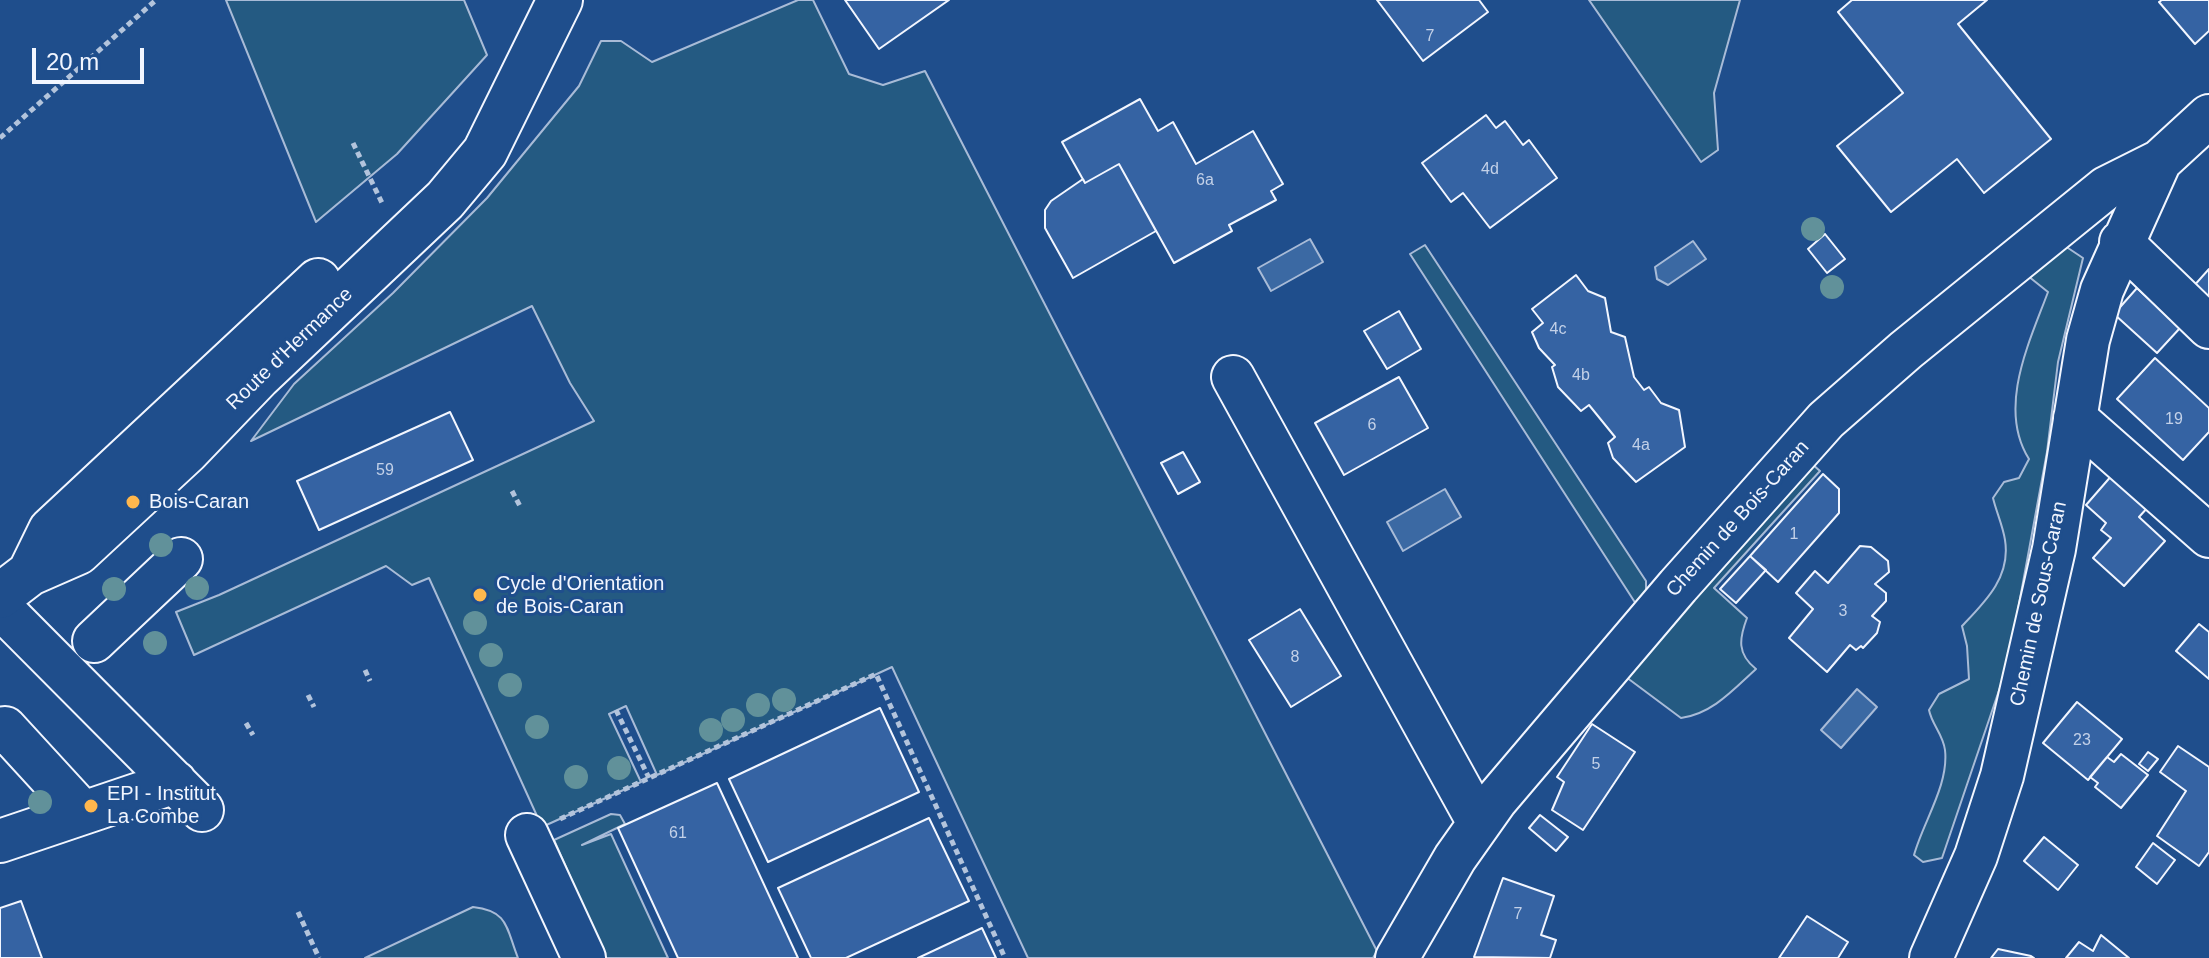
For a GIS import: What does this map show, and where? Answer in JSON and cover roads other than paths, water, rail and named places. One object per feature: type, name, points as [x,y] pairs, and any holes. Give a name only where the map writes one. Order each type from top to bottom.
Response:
[{"type":"main road","name":"Route d'Hermance","points":[[15,585],[78,552],[417,229],[485,152],[560,0]]},
{"type":"main road","name":"Route d'Hermance","points":[[15,585],[51,530],[231,359],[389,217],[514,89]]},
{"type":"street","name":"Chemin de Sous-Caran","points":[[1931,958],[1976,856],[2002,776],[2054,549],[2088,340],[2121,242],[2160,161],[2209,116]]},
{"type":"street","name":"Chemin de Bois-Caran","points":[[1397,958],[1479,823],[1678,586],[1826,420],[2106,188],[2160,161]]},
{"type":"street","points":[[2121,242],[2209,327]]},
{"type":"street","points":[[1233,377],[1479,823]]},
{"type":"street","points":[[2075,418],[2209,536]]},
{"type":"street","points":[[94,641],[181,559]]},
{"type":"street","points":[[0,607],[189,796],[83,813],[0,841]]},
{"type":"street","points":[[0,733],[5,728],[83,813]]},
{"type":"street","points":[[527,835],[584,958]]},
{"type":"place","name":"Bois-Caran","points":[[133,502]]},
{"type":"place","name":"Cycle d'Orientation de Bois-Caran","points":[[480,595]]},
{"type":"place","name":"EPI - Institut La Combe","points":[[91,806]]}]
